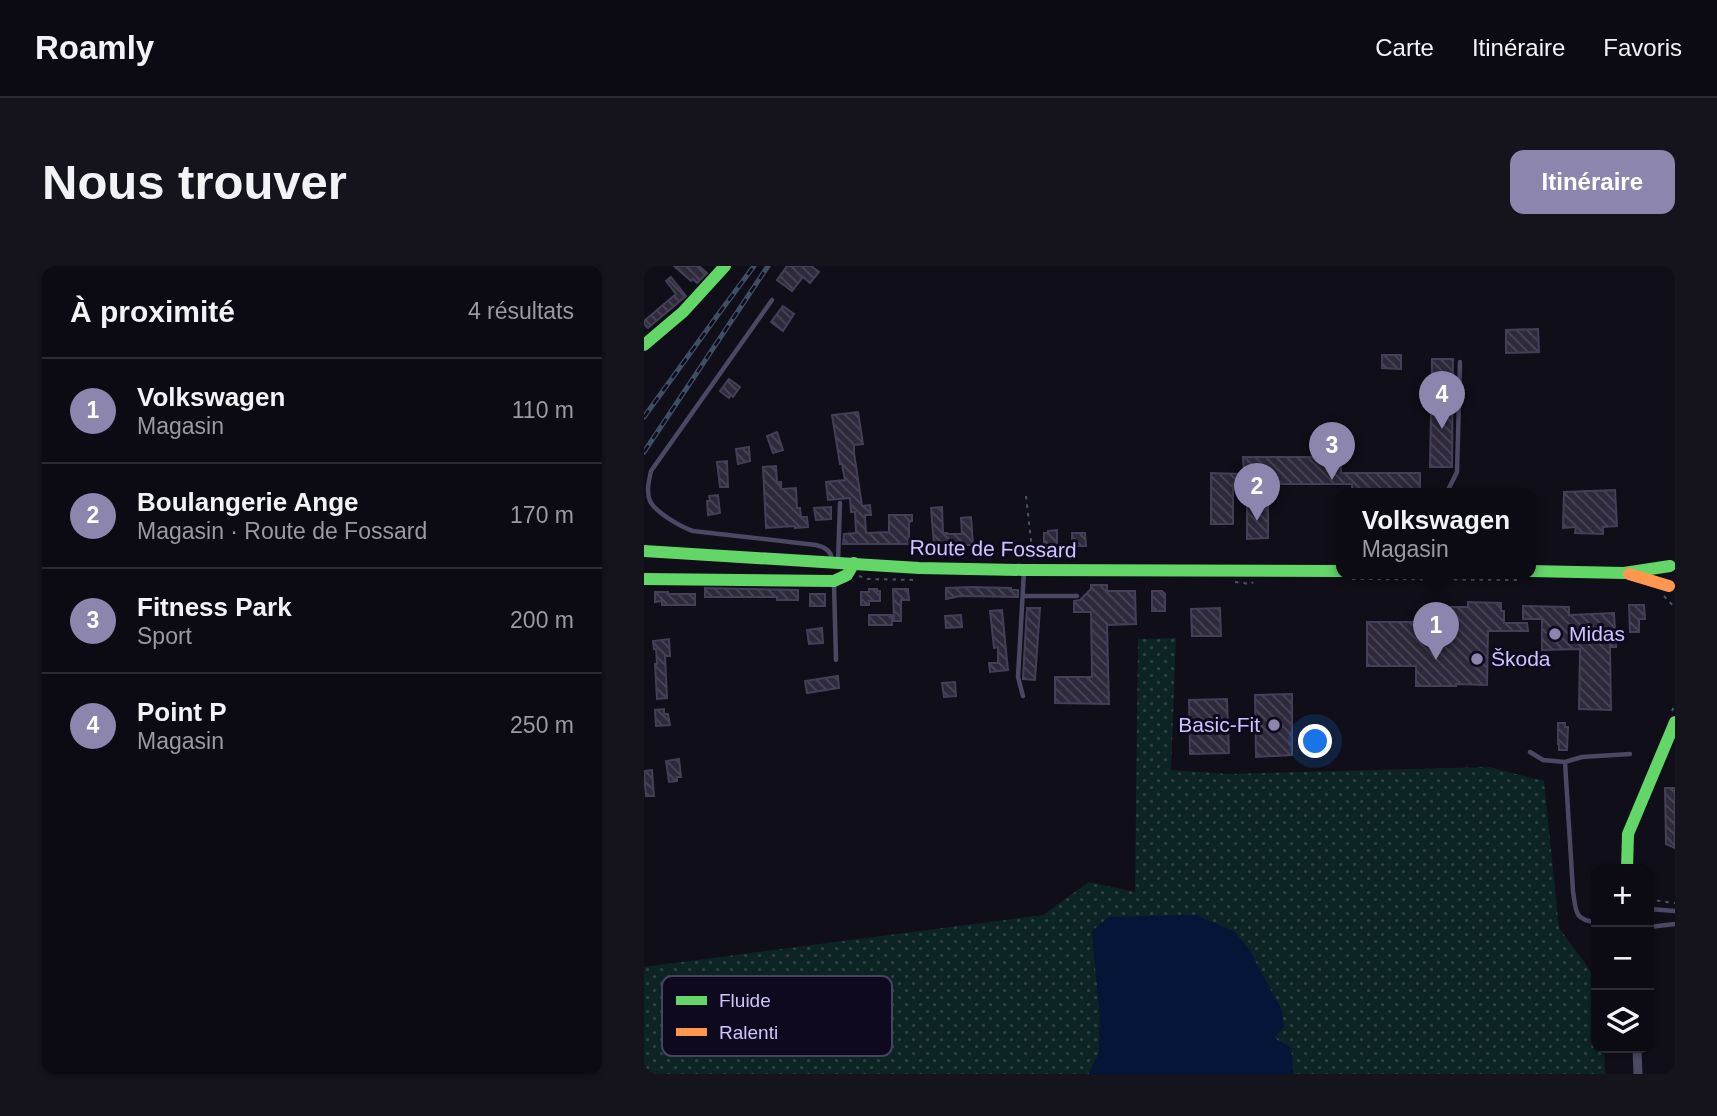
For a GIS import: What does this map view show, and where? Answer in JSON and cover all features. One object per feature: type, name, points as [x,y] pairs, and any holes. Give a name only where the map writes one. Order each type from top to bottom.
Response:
[{"type":"main road","points":[[644,345],[683,312],[725,266]]},
{"type":"main road","name":"Route de Fossard","points":[[644,551],[919,568],[1336,571]]},
{"type":"main road","points":[[644,579],[834,581],[841,580],[850,573],[854,563]]},
{"type":"main road","points":[[1536,571],[1625,573],[1673,563]]},
{"type":"main road","points":[[1672,590],[1667,579],[1673,563]]},
{"type":"main road","points":[[1625,573],[1672,590]]},
{"type":"main road","points":[[1627,864],[1628,834],[1675,722]]},
{"type":"street","points":[[1637,1053],[1639,1074]]},
{"type":"lane","points":[[772,300],[650,471],[649,500],[655,508],[682,527],[693,531],[816,545],[830,552],[835,562]]},
{"type":"lane","points":[[1449,488],[1458,472],[1460,362]]},
{"type":"lane","points":[[835,562],[840,503]]},
{"type":"lane","points":[[1023,696],[1018,677],[1023,596],[1029,570]]},
{"type":"lane","points":[[834,581],[836,660]]},
{"type":"lane","points":[[1023,596],[1077,596]]},
{"type":"lane","points":[[1530,752],[1543,760],[1565,762],[1582,757],[1630,754]]},
{"type":"lane","points":[[1565,762],[1576,912],[1579,918],[1591,922]]},
{"type":"lane","points":[[1654,909],[1675,911]]},
{"type":"lane","points":[[1654,926],[1675,924]]},
{"type":"path","points":[[1026,496],[1029,570]]},
{"type":"path","points":[[1654,900],[1675,903]]},
{"type":"green space","points":[[1176,638],[1171,770],[1228,774],[1489,767],[1544,781],[1559,928],[1591,971],[1591,1053],[1604,1053],[1605,1074],[1293,1074],[1291,1048],[1092,931],[1100,1016],[1099,1053],[1089,1074],[644,1074],[644,967],[1043,915],[1089,882],[1135,892],[1138,639]]},
{"type":"water","points":[[1195,915],[1234,931],[1250,951],[1282,1011],[1284,1027],[1274,1038],[1291,1048],[1293,1074],[1089,1074],[1099,1053],[1100,1016],[1092,931],[1109,917]]},
{"type":"building","points":[[674,266],[699,266],[707,273],[697,283]]},
{"type":"building","points":[[787,266],[811,266],[819,272],[810,283],[803,277],[792,291],[777,280]]},
{"type":"building","points":[[671,277],[686,296],[648,328],[644,321],[676,294],[666,281]]},
{"type":"building","points":[[783,306],[794,314],[783,331],[771,322]]},
{"type":"building","points":[[1538,329],[1539,352],[1506,353],[1506,330]]},
{"type":"building","points":[[1382,355],[1401,355],[1401,369],[1382,368]]},
{"type":"building","points":[[1432,359],[1453,359],[1452,467],[1430,467]]},
{"type":"building","points":[[729,379],[740,387],[733,397],[731,395],[729,398],[720,391]]},
{"type":"building","points":[[858,412],[863,444],[854,445],[854,453],[862,506],[870,505],[871,515],[865,515],[866,533],[889,532],[889,515],[912,515],[912,521],[909,522],[909,544],[843,544],[844,534],[856,533],[855,512],[851,512],[850,498],[828,500],[826,482],[845,480],[832,415]]},
{"type":"building","points":[[777,432],[783,450],[773,453],[767,436]]},
{"type":"building","points":[[749,447],[750,461],[738,464],[736,449]]},
{"type":"building","points":[[1243,457],[1341,457],[1341,473],[1420,473],[1420,488],[1352,488],[1352,484],[1233,484],[1233,524],[1211,524],[1211,473],[1244,474]]},
{"type":"building","points":[[727,461],[728,487],[720,487],[717,462]]},
{"type":"building","points":[[776,466],[777,482],[781,482],[781,489],[796,488],[797,508],[800,508],[801,517],[807,517],[808,527],[766,528],[763,467]]},
{"type":"building","points":[[1615,490],[1617,526],[1603,527],[1603,534],[1575,533],[1576,527],[1563,528],[1564,492]]},
{"type":"building","points":[[718,495],[720,513],[708,515],[709,496]]},
{"type":"building","points":[[1268,503],[1268,538],[1247,539],[1247,504]]},
{"type":"building","points":[[831,507],[831,519],[816,520],[814,508]]},
{"type":"building","points":[[942,507],[943,533],[962,534],[961,518],[971,517],[973,545],[934,545],[931,508]]},
{"type":"building","points":[[1057,530],[1057,546],[1044,546],[1044,533]]},
{"type":"building","points":[[1072,533],[1085,533],[1086,546],[1072,546]]},
{"type":"building","points":[[1091,585],[1107,585],[1107,591],[1135,591],[1136,624],[1107,625],[1109,704],[1055,703],[1055,677],[1092,677],[1091,612],[1074,612],[1074,601],[1080,600],[1091,589]]},
{"type":"building","points":[[705,588],[798,590],[798,600],[777,600],[777,597],[705,597]]},
{"type":"building","points":[[946,588],[1011,588],[1018,590],[1018,597],[960,596],[946,599]]},
{"type":"building","points":[[869,589],[880,591],[880,601],[869,601],[869,605],[861,605],[861,592],[869,592]]},
{"type":"building","points":[[893,589],[908,589],[909,600],[901,600],[901,621],[894,621]]},
{"type":"building","points":[[1152,591],[1162,591],[1165,594],[1165,611],[1152,611]]},
{"type":"building","points":[[655,592],[695,594],[695,605],[662,605],[662,601],[655,602]]},
{"type":"building","points":[[810,594],[825,594],[825,606],[810,606]]},
{"type":"building","points":[[1468,602],[1501,603],[1504,623],[1527,623],[1528,631],[1488,631],[1487,685],[1416,686],[1416,666],[1367,666],[1367,622],[1415,622],[1416,615],[1426,607],[1468,607]]},
{"type":"building","points":[[1629,605],[1644,605],[1645,619],[1639,619],[1639,632],[1630,632]]},
{"type":"building","points":[[1523,606],[1569,607],[1569,615],[1614,613],[1616,647],[1610,647],[1611,710],[1579,709],[1580,649],[1542,650],[1542,619],[1523,619]]},
{"type":"building","points":[[1027,608],[1040,608],[1035,680],[1023,679]]},
{"type":"building","points":[[1220,608],[1221,636],[1192,636],[1191,609]]},
{"type":"building","points":[[1002,610],[1008,670],[990,672],[989,663],[998,663],[998,647],[994,648],[990,611]]},
{"type":"building","points":[[869,615],[892,615],[892,625],[869,625]]},
{"type":"building","points":[[961,615],[962,627],[946,628],[945,616]]},
{"type":"building","points":[[822,628],[823,643],[809,644],[807,630]]},
{"type":"building","points":[[669,639],[670,656],[665,656],[667,698],[657,699],[656,649],[653,641]]},
{"type":"building","points":[[838,676],[839,688],[807,693],[805,681]]},
{"type":"building","points":[[955,682],[956,696],[944,697],[942,683]]},
{"type":"building","name":"Basic-Fit","points":[[1292,694],[1292,755],[1256,757],[1255,695]]},
{"type":"building","points":[[1227,699],[1229,753],[1190,754],[1189,700]]},
{"type":"building","points":[[664,709],[670,725],[656,726],[655,710]]},
{"type":"building","points":[[1558,723],[1565,723],[1565,727],[1568,727],[1567,750],[1559,750]]},
{"type":"building","points":[[679,759],[681,777],[677,777],[677,781],[669,782],[666,761]]},
{"type":"building","points":[[652,770],[654,796],[646,796],[644,771]]},
{"type":"building","points":[[1665,788],[1675,788],[1675,848],[1666,844]]},
{"type":"railway","points":[[644,417],[754,266]]},
{"type":"railway","points":[[644,452],[768,266]]},
{"type":"traffic: fast","points":[[644,345],[683,312],[725,266]]},
{"type":"traffic: fast","points":[[644,551],[919,568],[1336,571]]},
{"type":"traffic: fast","points":[[644,579],[834,581],[847,575],[854,563]]},
{"type":"traffic: fast","points":[[1536,571],[1624,573],[1670,566]]},
{"type":"traffic: fast","points":[[1627,864],[1628,834],[1675,722]]},
{"type":"traffic: slow","points":[[1629,574],[1669,586]]},
{"type":"place","name":"Point P","points":[[1442,429]]},
{"type":"place","name":"Fitness Park","points":[[1332,480]]},
{"type":"place","name":"Boulangerie Ange","points":[[1257,521]]},
{"type":"place","name":"Midas","points":[[1555,634]]},
{"type":"place","name":"Škoda","points":[[1477,659]]},
{"type":"place","name":"Volkswagen","points":[[1436,660]]},
{"type":"place","name":"Basic-Fit","points":[[1274,725]]}]
